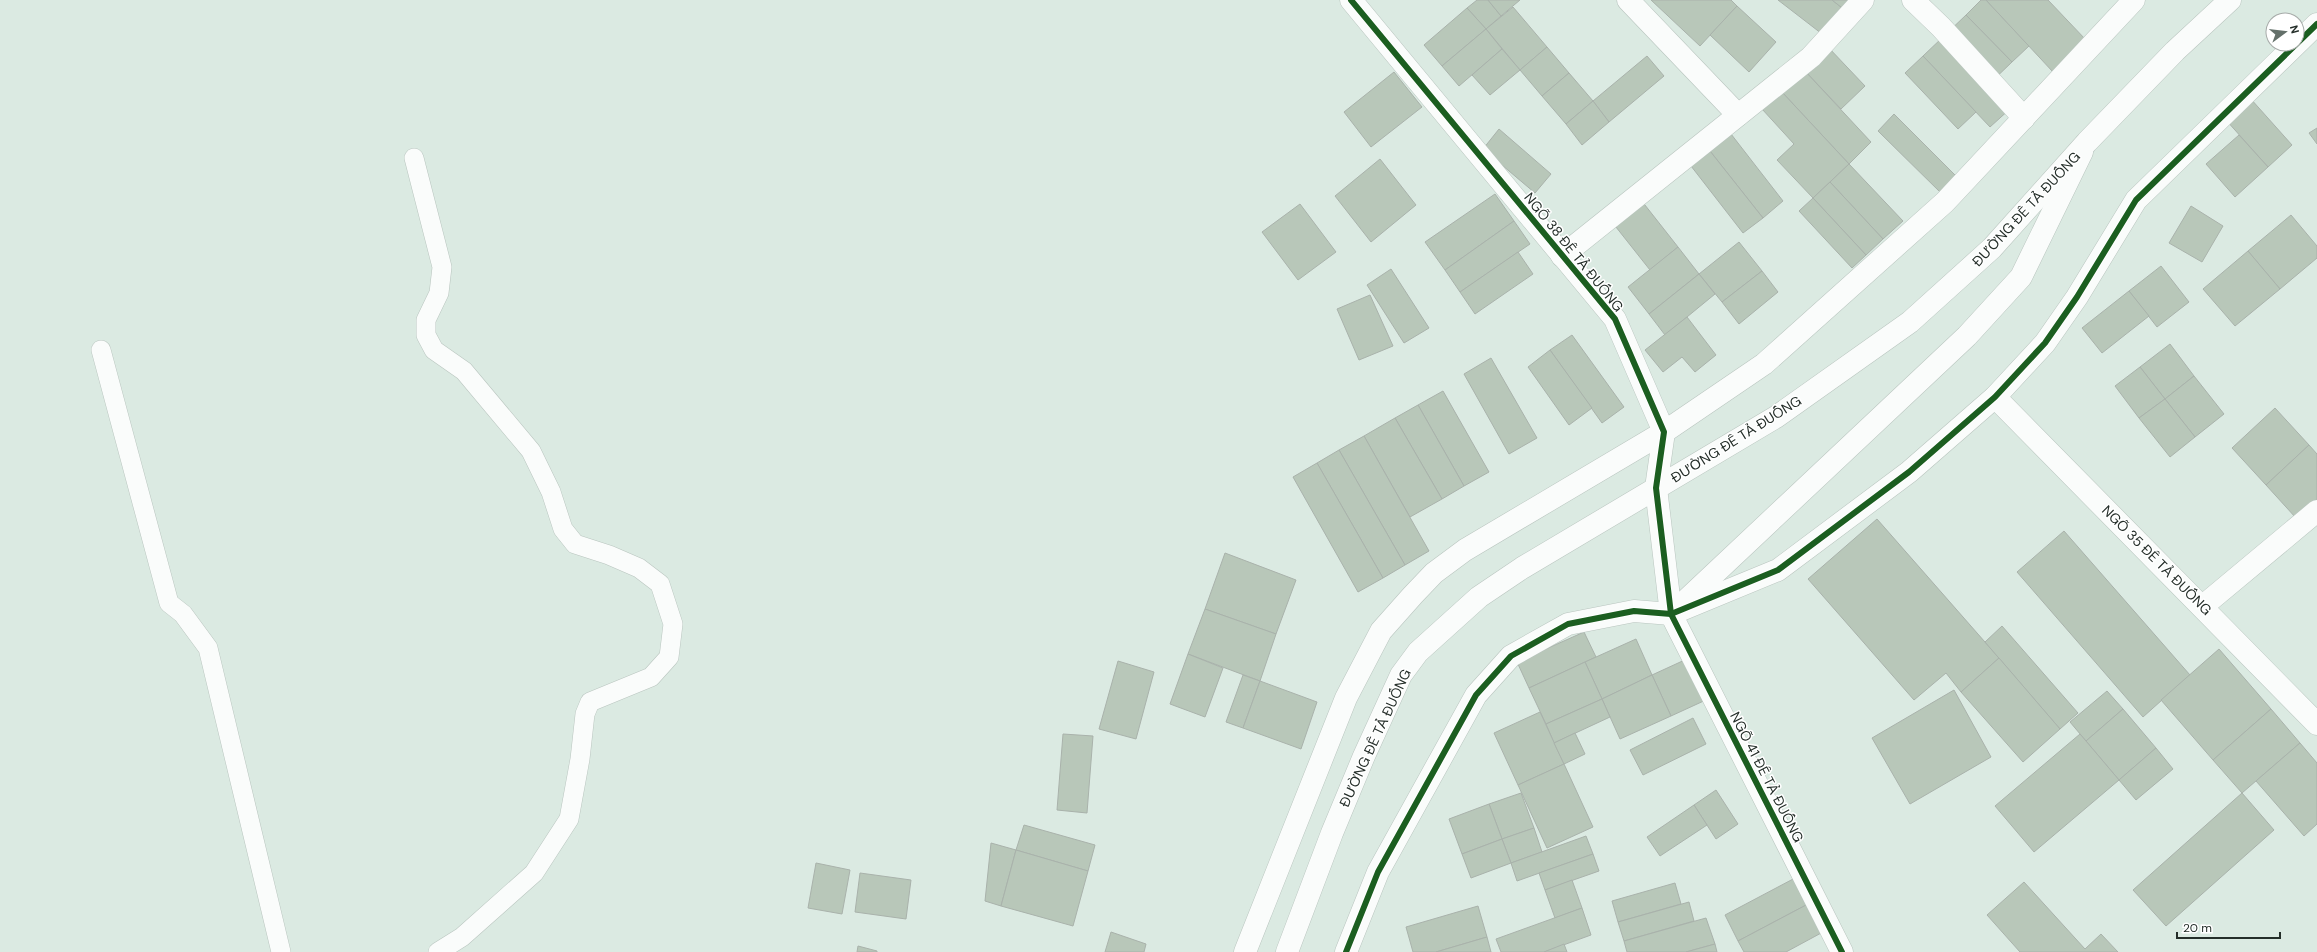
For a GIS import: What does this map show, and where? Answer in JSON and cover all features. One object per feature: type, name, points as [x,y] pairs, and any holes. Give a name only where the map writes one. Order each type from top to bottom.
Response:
[{"type":"street","name":"NGÕ 38 ĐÊ TẢ ĐUỐNG","points":[[1351,0],[1615,318],[1664,432]]},
{"type":"street","points":[[1628,0],[1738,115]]},
{"type":"street","points":[[1562,256],[1811,57],[1862,0]]},
{"type":"street","points":[[1913,0],[1941,27],[2024,118]]},
{"type":"street","points":[[1245,952],[1346,698],[1381,632],[1434,573],[1465,550],[1664,432],[1764,364],[1945,202],[2134,0]]},
{"type":"street","name":"ĐƯỜNG ĐÊ TẢ ĐUỐNG","points":[[1287,952],[1332,833],[1364,756],[1402,675],[1418,652],[1479,597],[1522,568],[1776,417],[1910,322],[1992,248],[2087,142],[2175,51],[2230,0]]},
{"type":"street","points":[[1346,952],[1378,872],[1476,696],[1511,656],[1568,624],[1634,611],[1671,614],[1778,570],[1909,472],[1995,397],[2026,366],[2061,322],[2136,200],[2317,24]]},
{"type":"street","points":[[1671,614],[1967,336],[2021,277],[2087,142]]},
{"type":"street","name":"NGÕ 35 ĐÊ TẢ ĐUỐNG","points":[[1995,397],[2203,606],[2317,724]]},
{"type":"street","points":[[1664,432],[1656,488],[1671,614]]},
{"type":"street","points":[[2203,606],[2317,511]]},
{"type":"street","name":"NGÕ 41 ĐÊ TẢ ĐUỐNG","points":[[1671,614],[1842,952]]},
{"type":"lane","points":[[414,158],[442,267],[439,293],[426,320],[426,335],[434,350],[464,370],[531,451],[551,492],[563,529],[575,544],[609,555],[633,566],[660,584],[673,624],[669,656],[651,677],[590,702],[585,714],[569,819],[534,873],[462,937],[438,952]]},
{"type":"lane","points":[[101,350],[169,603],[183,614],[208,648],[281,952]]},
{"type":"building","points":[[1477,0],[1488,0],[1501,16],[1486,29],[1467,8]]},
{"type":"building","points":[[1488,0],[1520,0],[1501,16]]},
{"type":"building","points":[[1651,0],[1731,0],[1737,6],[1700,46]]},
{"type":"building","points":[[1778,0],[1832,0],[1846,11],[1826,37]]},
{"type":"building","points":[[1832,0],[1854,0],[1846,11]]},
{"type":"building","points":[[1981,0],[1986,0],[2029,46],[2012,62],[1966,15]]},
{"type":"building","points":[[1986,0],[2048,0],[2086,40],[2053,72]]},
{"type":"building","points":[[1737,6],[1776,42],[1749,72],[1710,35]]},
{"type":"building","points":[[1513,7],[1547,47],[1520,70],[1486,29]]},
{"type":"building","points":[[1467,8],[1486,29],[1442,66],[1424,45]]},
{"type":"building","points":[[1966,15],[2012,62],[1988,85],[1943,37]]},
{"type":"building","points":[[1486,29],[1502,49],[1459,86],[1442,66]]},
{"type":"building","points":[[1943,37],[2011,108],[1990,127],[1923,56]]},
{"type":"building","points":[[1547,47],[1569,73],[1542,96],[1520,70]]},
{"type":"building","points":[[1828,47],[1865,86],[1841,109],[1804,70]]},
{"type":"building","points":[[1502,49],[1520,70],[1490,95],[1472,75]]},
{"type":"building","points":[[1647,56],[1664,76],[1609,122],[1593,101]]},
{"type":"building","points":[[1923,56],[1976,112],[1958,129],[1905,73]]},
{"type":"building","points":[[1804,70],[1871,142],[1849,164],[1781,91]]},
{"type":"building","points":[[1394,72],[1422,107],[1371,147],[1344,112]]},
{"type":"building","points":[[1569,73],[1593,101],[1566,124],[1542,96]]},
{"type":"building","points":[[1781,91],[1849,164],[1813,198],[1777,160],[1794,144],[1762,109]]},
{"type":"building","points":[[2250,98],[2292,145],[2268,167],[2226,120]]},
{"type":"building","points":[[1593,101],[1609,122],[1582,145],[1566,124]]},
{"type":"building","points":[[1894,114],[1957,177],[1941,193],[1878,131]]},
{"type":"building","points":[[2317,128],[2317,144],[2309,133]]},
{"type":"building","points":[[1499,129],[1551,174],[1535,193],[1483,149]]},
{"type":"building","points":[[1731,134],[1783,201],[1763,218],[1710,151]]},
{"type":"building","points":[[2239,135],[2268,167],[2235,197],[2206,164]]},
{"type":"building","points":[[1710,151],[1763,218],[1743,233],[1691,166]]},
{"type":"building","points":[[1380,159],[1416,205],[1371,242],[1335,196]]},
{"type":"building","points":[[1849,164],[1903,221],[1883,239],[1830,182]]},
{"type":"building","points":[[1830,182],[1883,239],[1866,255],[1813,198]]},
{"type":"building","points":[[1495,194],[1514,221],[1445,270],[1425,242]]},
{"type":"building","points":[[1813,198],[1866,255],[1852,268],[1799,211]]},
{"type":"building","points":[[1641,200],[1678,247],[1650,270],[1612,222]]},
{"type":"building","points":[[1300,204],[1336,252],[1298,280],[1262,232]]},
{"type":"building","points":[[2191,206],[2223,226],[2202,262],[2169,243]]},
{"type":"building","points":[[2291,215],[2317,246],[2317,258],[2280,289],[2248,251]]},
{"type":"building","points":[[1514,221],[1530,244],[1460,292],[1445,270]]},
{"type":"building","points":[[1739,242],[1762,271],[1722,302],[1699,274]]},
{"type":"building","points":[[1678,247],[1699,274],[1649,314],[1628,287]]},
{"type":"building","points":[[2248,251],[2280,289],[2235,326],[2203,289]]},
{"type":"building","points":[[1518,252],[1533,274],[1475,314],[1460,292]]},
{"type":"building","points":[[2161,266],[2189,302],[2157,327],[2129,291]]},
{"type":"building","points":[[1391,269],[1429,328],[1404,343],[1367,285]]},
{"type":"building","points":[[1762,271],[1778,292],[1739,324],[1722,302]]},
{"type":"building","points":[[1699,274],[1715,294],[1665,335],[1649,314]]},
{"type":"building","points":[[2129,291],[2149,316],[2102,353],[2082,328]]},
{"type":"building","points":[[1370,295],[1393,346],[1359,360],[1337,309]]},
{"type":"building","points":[[1687,317],[1716,355],[1695,372],[1682,357],[1663,372],[1645,350]]},
{"type":"building","points":[[1572,335],[1624,407],[1602,423],[1550,350]]},
{"type":"building","points":[[2170,344],[2194,376],[2165,399],[2140,367]]},
{"type":"building","points":[[1550,350],[1592,408],[1569,425],[1528,367]]},
{"type":"building","points":[[1491,358],[1537,438],[1509,454],[1464,374]]},
{"type":"building","points":[[2140,367],[2165,399],[2139,418],[2115,386]]},
{"type":"building","points":[[2194,376],[2224,414],[2195,437],[2165,399]]},
{"type":"building","points":[[1443,391],[1489,472],[1464,486],[1418,405]]},
{"type":"building","points":[[2165,399],[2195,437],[2170,457],[2139,418]]},
{"type":"building","points":[[1418,405],[1464,486],[1442,499],[1395,418]]},
{"type":"building","points":[[2275,408],[2309,445],[2266,485],[2232,448]]},
{"type":"building","points":[[1395,418],[1442,499],[1410,517],[1364,436]]},
{"type":"building","points":[[1364,436],[1429,551],[1405,565],[1339,450]]},
{"type":"building","points":[[2309,445],[2317,454],[2317,499],[2296,518],[2266,485]]},
{"type":"building","points":[[1339,450],[1405,565],[1383,578],[1317,463]]},
{"type":"building","points":[[1317,463],[1383,578],[1358,592],[1293,477]]},
{"type":"building","points":[[1877,519],[1999,658],[1961,692],[1946,673],[1914,700],[1808,579]]},
{"type":"building","points":[[2064,531],[2190,675],[2143,717],[2017,572]]},
{"type":"building","points":[[1225,553],[1296,580],[1276,634],[1205,609]]},
{"type":"building","points":[[1205,609],[1276,634],[1260,681],[1188,654]]},
{"type":"building","points":[[2002,626],[2078,713],[2060,729],[1985,642]]},
{"type":"building","points":[[1584,632],[1596,657],[1529,688],[1517,662]]},
{"type":"building","points":[[1636,639],[1652,675],[1602,699],[1585,662]]},
{"type":"building","points":[[2219,649],[2271,709],[2213,760],[2161,700]]},
{"type":"building","points":[[1188,654],[1223,668],[1205,717],[1170,704]]},
{"type":"building","points":[[1689,658],[1708,699],[1671,716],[1652,675]]},
{"type":"building","points":[[1999,658],[2060,729],[2023,762],[1961,692]]},
{"type":"building","points":[[1118,661],[1154,672],[1136,739],[1099,729]]},
{"type":"building","points":[[1585,662],[1602,699],[1546,724],[1529,688]]},
{"type":"building","points":[[1243,675],[1260,681],[1243,728],[1226,722]]},
{"type":"building","points":[[1652,675],[1671,716],[1620,739],[1602,699]]},
{"type":"building","points":[[1260,681],[1317,702],[1301,749],[1243,728]]},
{"type":"building","points":[[1954,690],[1991,757],[1910,804],[1872,738]]},
{"type":"building","points":[[2107,691],[2123,709],[2086,741],[2070,722]]},
{"type":"building","points":[[1602,699],[1610,717],[1554,743],[1546,724]]},
{"type":"building","points":[[2123,709],[2156,748],[2119,780],[2086,741]]},
{"type":"building","points":[[2271,709],[2300,743],[2242,793],[2213,760]]},
{"type":"building","points":[[1540,712],[1564,764],[1518,785],[1494,733]]},
{"type":"building","points":[[1693,718],[1706,744],[1643,775],[1630,750]]},
{"type":"building","points":[[1575,733],[1585,754],[1564,764],[1554,743]]},
{"type":"building","points":[[1063,734],[1093,736],[1087,813],[1057,810]]},
{"type":"building","points":[[2080,734],[2119,780],[2034,852],[1995,806]]},
{"type":"building","points":[[2300,743],[2317,763],[2317,824],[2304,836],[2256,781]]},
{"type":"building","points":[[2156,748],[2173,769],[2136,800],[2119,780]]},
{"type":"building","points":[[1564,764],[1593,827],[1547,848],[1518,785]]},
{"type":"building","points":[[1716,790],[1738,824],[1716,839],[1694,805]]},
{"type":"building","points":[[1521,793],[1534,828],[1502,839],[1489,804]]},
{"type":"building","points":[[2242,793],[2274,830],[2166,926],[2133,890]]},
{"type":"building","points":[[1489,804],[1502,839],[1462,854],[1449,819]]},
{"type":"building","points":[[1694,805],[1707,825],[1660,856],[1647,837]]},
{"type":"building","points":[[1024,825],[1095,845],[1088,871],[1016,850]]},
{"type":"building","points":[[1534,828],[1542,852],[1511,863],[1502,839]]},
{"type":"building","points":[[1586,836],[1593,854],[1517,881],[1511,863]]},
{"type":"building","points":[[1502,839],[1511,863],[1471,878],[1462,854]]},
{"type":"building","points":[[991,843],[1016,850],[1001,906],[985,901]]},
{"type":"building","points":[[1016,850],[1088,871],[1073,926],[1001,906]]},
{"type":"building","points":[[1593,854],[1599,871],[1545,890],[1539,873]]},
{"type":"building","points":[[816,863],[850,870],[842,914],[808,908]]},
{"type":"building","points":[[860,873],[911,880],[906,919],[855,912]]},
{"type":"building","points":[[1795,878],[1808,904],[1738,941],[1725,915]]},
{"type":"building","points":[[1572,880],[1582,908],[1555,918],[1545,890]]},
{"type":"building","points":[[2024,882],[2085,949],[2101,934],[2118,952],[2020,952],[1987,915]]},
{"type":"building","points":[[1675,883],[1681,904],[1618,922],[1612,901]]},
{"type":"building","points":[[1689,902],[1694,921],[1624,941],[1618,922]]},
{"type":"building","points":[[1808,904],[1823,932],[1786,952],[1744,952],[1738,941]]},
{"type":"building","points":[[1478,906],[1487,937],[1436,952],[1413,952],[1406,927]]},
{"type":"building","points":[[1582,908],[1591,935],[1544,952],[1501,952],[1496,939]]},
{"type":"building","points":[[1706,918],[1715,944],[1686,952],[1627,952],[1624,941]]},
{"type":"building","points":[[1111,932],[1146,944],[1144,952],[1105,952]]},
{"type":"building","points":[[1487,937],[1491,952],[1436,952]]},
{"type":"building","points":[[1564,944],[1567,952],[1544,952]]},
{"type":"building","points":[[1715,944],[1717,952],[1686,952]]},
{"type":"building","points":[[858,946],[877,951],[877,952],[857,952]]},
{"type":"cycle path","points":[[1351,0],[1615,319],[1664,432],[1656,488],[1671,614],[1842,952]]},
{"type":"cycle path","points":[[1346,952],[1378,872],[1476,695],[1511,656],[1568,624],[1634,611],[1671,614],[1778,570],[1909,472],[1995,397],[2045,343],[2077,297],[2136,200],[2317,24]]}]
